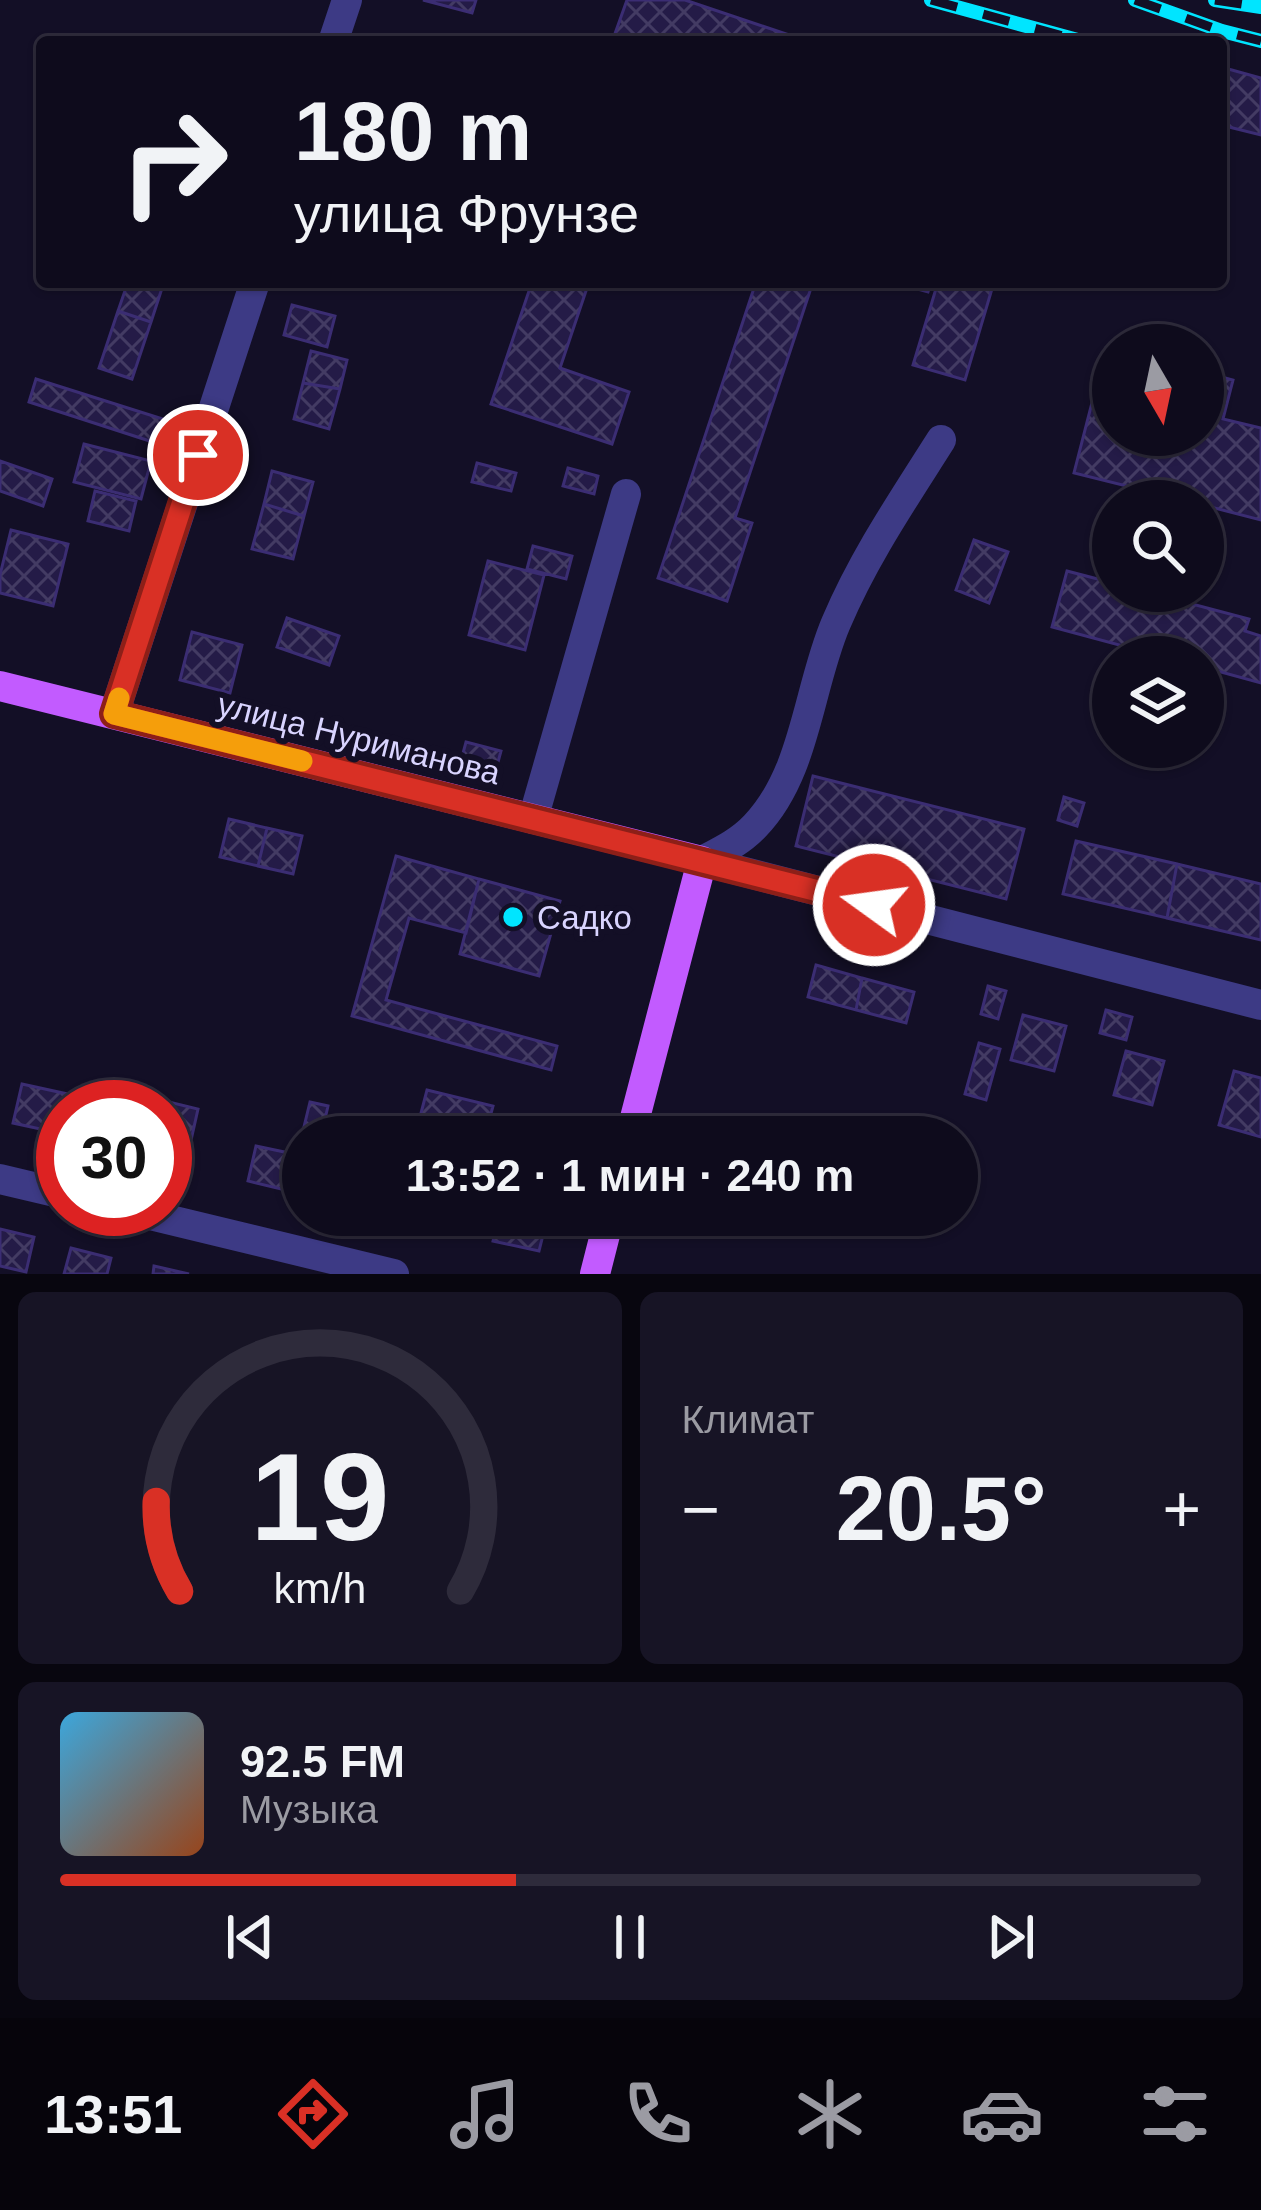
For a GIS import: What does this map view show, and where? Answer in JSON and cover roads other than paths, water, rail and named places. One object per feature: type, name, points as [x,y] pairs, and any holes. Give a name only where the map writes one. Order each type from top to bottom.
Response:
[{"type":"main road","name":"улица Нуриманова","points":[[0,686],[701,861]]},
{"type":"main road","points":[[635,1116],[701,861]]},
{"type":"main road","points":[[595,1274],[605,1236]]},
{"type":"street","points":[[335,36],[347,0]]},
{"type":"street","points":[[114,714],[253,288]]},
{"type":"street","points":[[701,861],[735,844],[758,824],[788,775],[834,628],[866,558],[941,440]]},
{"type":"street","points":[[533,818],[626,494]]},
{"type":"street","name":"улица Нуриманова","points":[[701,861],[1261,1005]]},
{"type":"street","points":[[0,1179],[36,1188]]},
{"type":"street","points":[[192,1225],[394,1274]]},
{"type":"railway","points":[[931,0],[1063,36]]},
{"type":"railway","points":[[1135,0],[1261,41]]},
{"type":"railway","points":[[1215,0],[1261,7]]},
{"type":"place","name":"Садко","points":[[513,917]]}]
